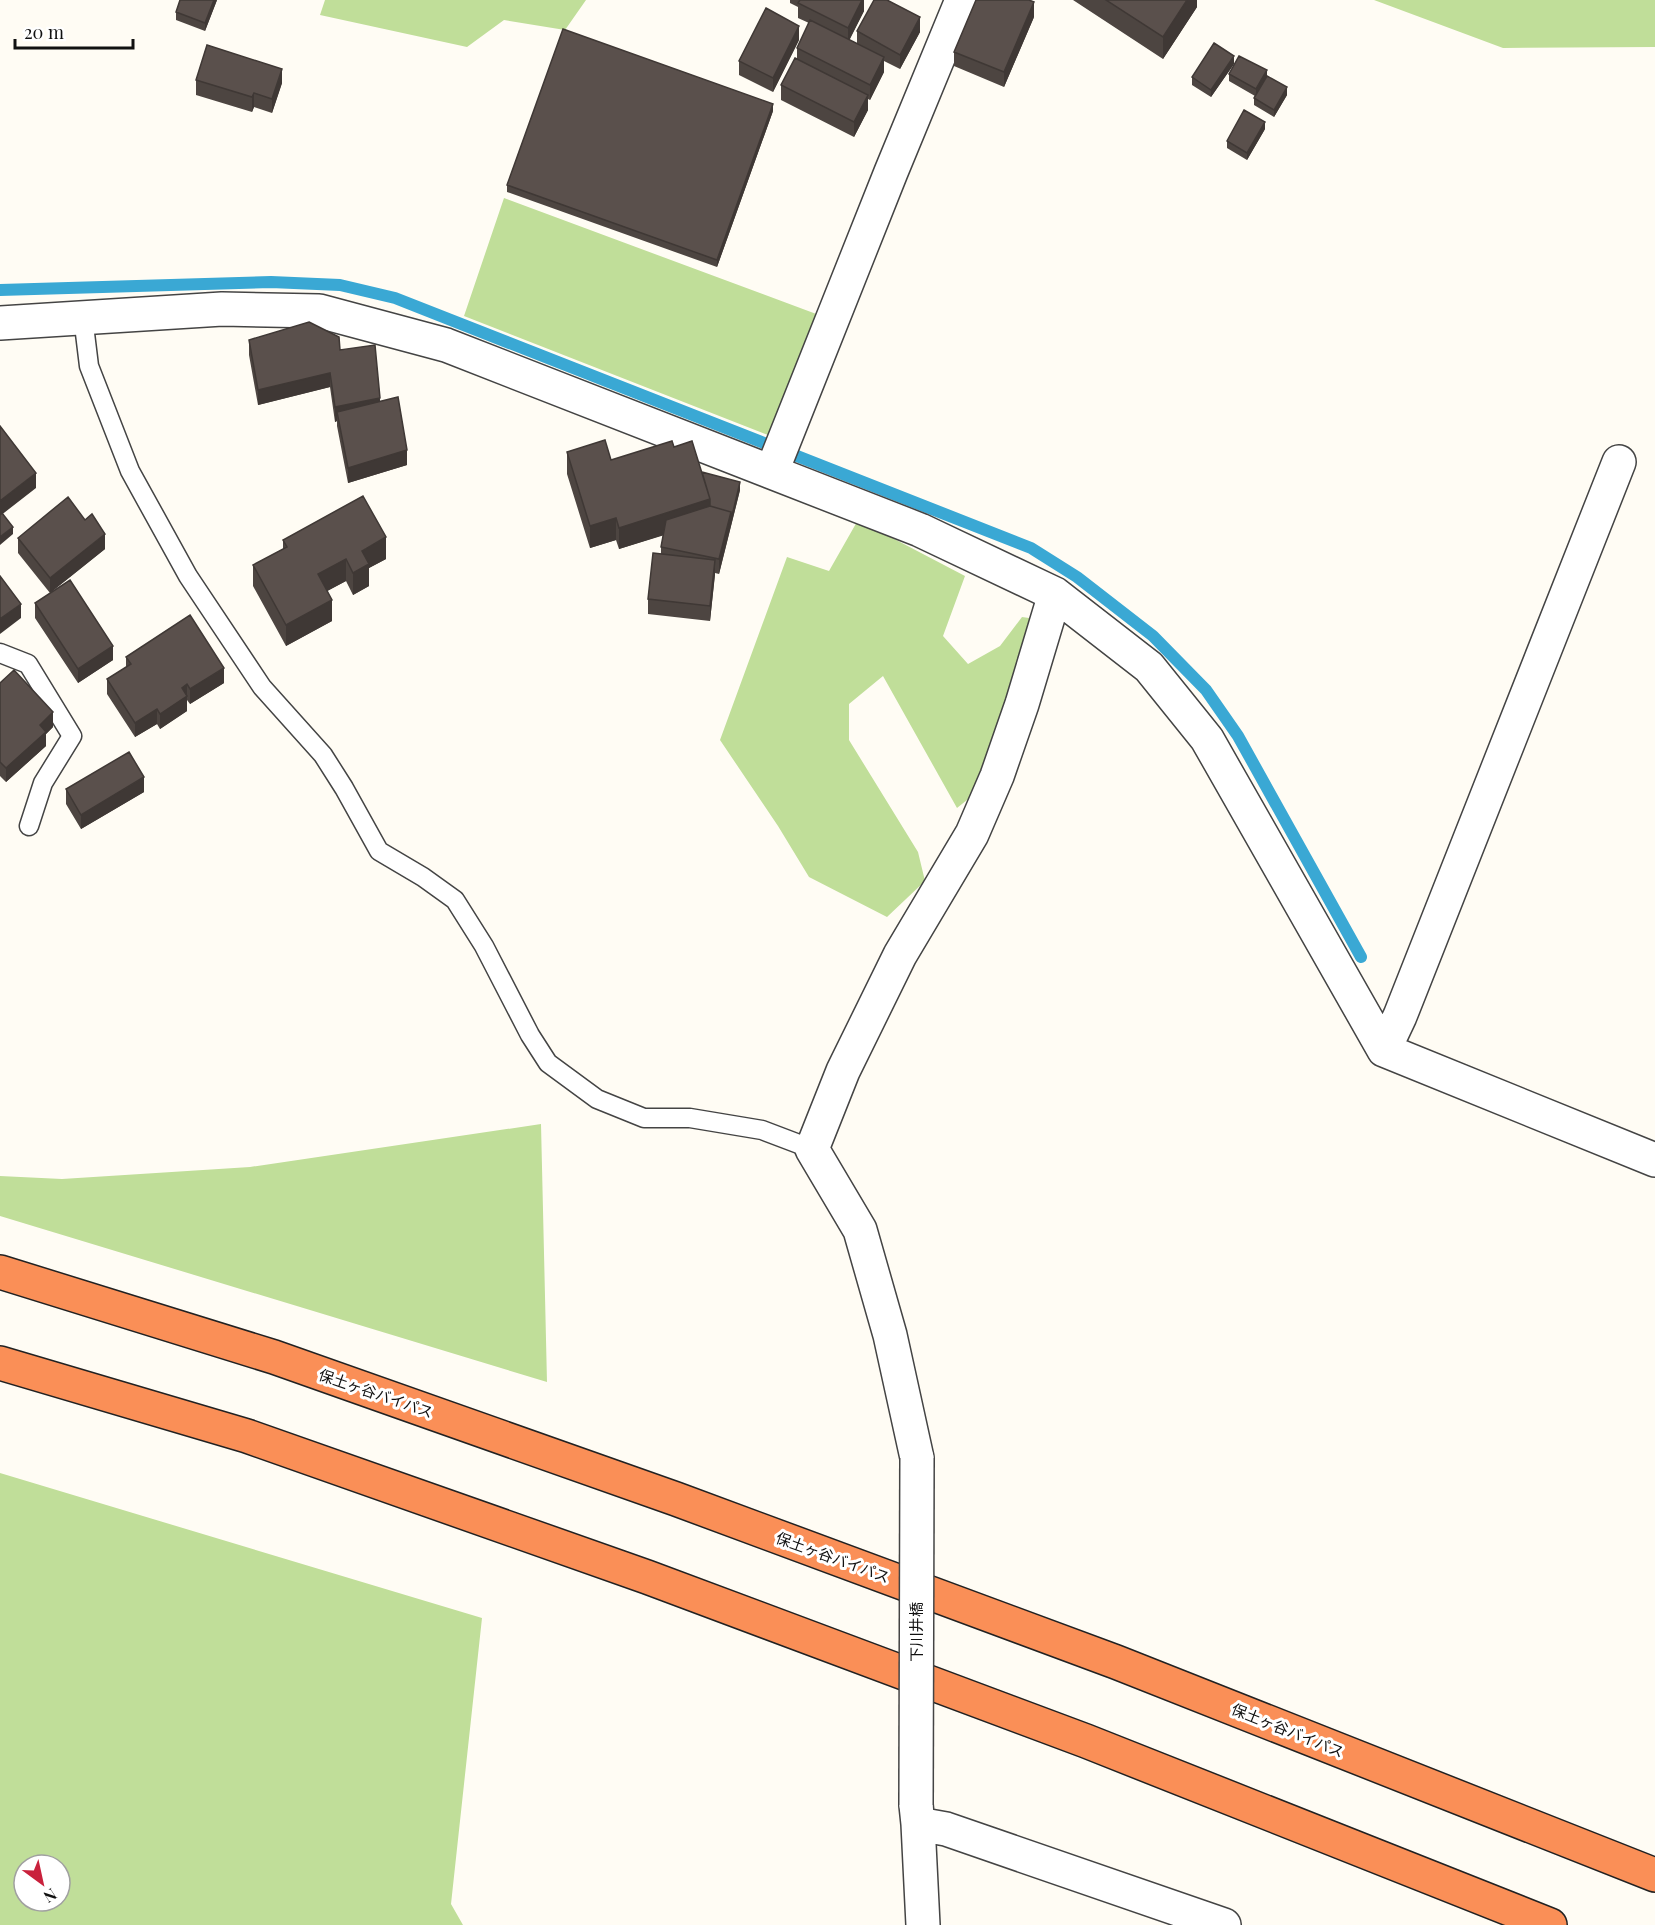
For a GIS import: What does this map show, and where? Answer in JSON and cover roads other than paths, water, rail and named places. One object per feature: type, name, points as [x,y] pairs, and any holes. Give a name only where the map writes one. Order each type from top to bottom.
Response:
[{"type":"highway","name":"保土ヶ谷バイパス","points":[[0,1272],[274,1357],[676,1499],[1116,1662],[1655,1875]]},
{"type":"highway","points":[[0,1362],[247,1436],[646,1577],[1086,1741],[1550,1925]]},
{"type":"street","points":[[772,471],[962,0]]},
{"type":"street","points":[[0,323],[222,309],[319,310],[446,345],[920,530],[1055,594],[1149,667],[1207,739],[1384,1050],[1655,1160]]},
{"type":"street","points":[[1384,1050],[1404,1005],[1619,462]]},
{"type":"street","points":[[812,1149],[843,1071],[900,955],[972,834],[997,776],[1022,704],[1055,594]]},
{"type":"street","name":"下川井橋","points":[[812,1149],[860,1230],[890,1335],[917,1458],[917,1814],[923,1925]]},
{"type":"street","points":[[917,1814],[946,1829],[1224,1925]]},
{"type":"lane","points":[[83,317],[88,366],[130,471],[188,576],[262,687],[323,755],[379,851],[423,877],[455,900],[484,946],[530,1035],[548,1063],[597,1099],[644,1118],[690,1118],[762,1130],[812,1149]]},
{"type":"lane","points":[[0,653],[28,664],[72,736],[43,783],[29,826]]},
{"type":"waterway","points":[[0,290],[271,282],[340,285],[395,298],[1031,548],[1077,577],[1153,636],[1206,690],[1238,736],[1361,957]]}]
